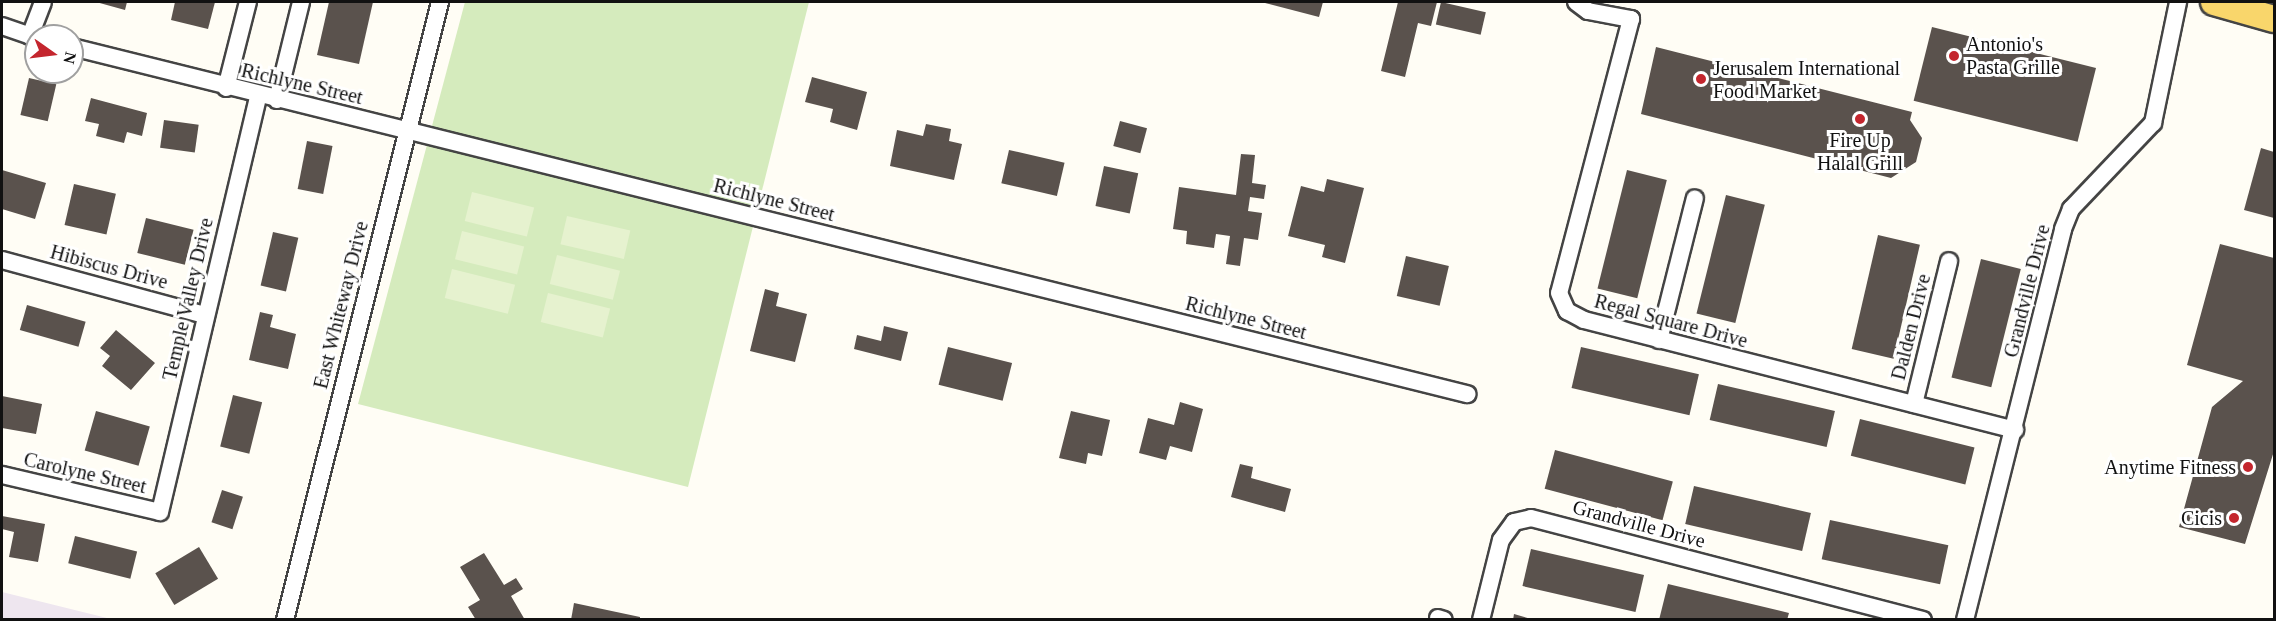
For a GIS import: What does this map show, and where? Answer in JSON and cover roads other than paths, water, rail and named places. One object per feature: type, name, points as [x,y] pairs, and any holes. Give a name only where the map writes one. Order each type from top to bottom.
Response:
[{"type":"main road","points":[[2214,2],[2274,19]]},
{"type":"street","points":[[36,24],[42,2]]},
{"type":"street","points":[[226,88],[248,2]]},
{"type":"street","points":[[277,100],[301,2]]},
{"type":"street","name":"East Whiteway Drive","points":[[285,620],[406,130],[440,2]]},
{"type":"street","name":"Regal Square Drive","points":[[1576,2],[1588,11],[1631,19],[1559,293],[1567,311],[1584,321],[2015,430]]},
{"type":"street","name":"Grandville Drive","points":[[1965,620],[2015,430],[2063,229],[2071,209],[2153,123],[2178,2]]},
{"type":"street","points":[[2,26],[24,34]]},
{"type":"street","name":"Richlyne Street","points":[[84,50],[258,96],[406,130],[1467,394]]},
{"type":"street","name":"Temple Valley Drive","points":[[160,512],[258,96]]},
{"type":"street","points":[[1659,340],[1695,198]]},
{"type":"street","name":"Hibiscus Drive","points":[[2,260],[205,315]]},
{"type":"street","name":"Dalden Drive","points":[[1914,404],[1949,261]]},
{"type":"street","name":"Carolyne Street","points":[[2,474],[160,512]]},
{"type":"street","name":"Grandville Drive","points":[[1481,620],[1501,540],[1514,522],[1531,518],[1923,620]]},
{"type":"place","name":"Antonio's Pasta Grille","points":[[1954,56]]},
{"type":"place","name":"Jerusalem International Food Market","points":[[1701,79]]},
{"type":"place","name":"Fire Up Halal Grill","points":[[1860,119]]},
{"type":"place","name":"Anytime Fitness","points":[[2248,467]]},
{"type":"place","name":"Cicis","points":[[2234,518]]}]
